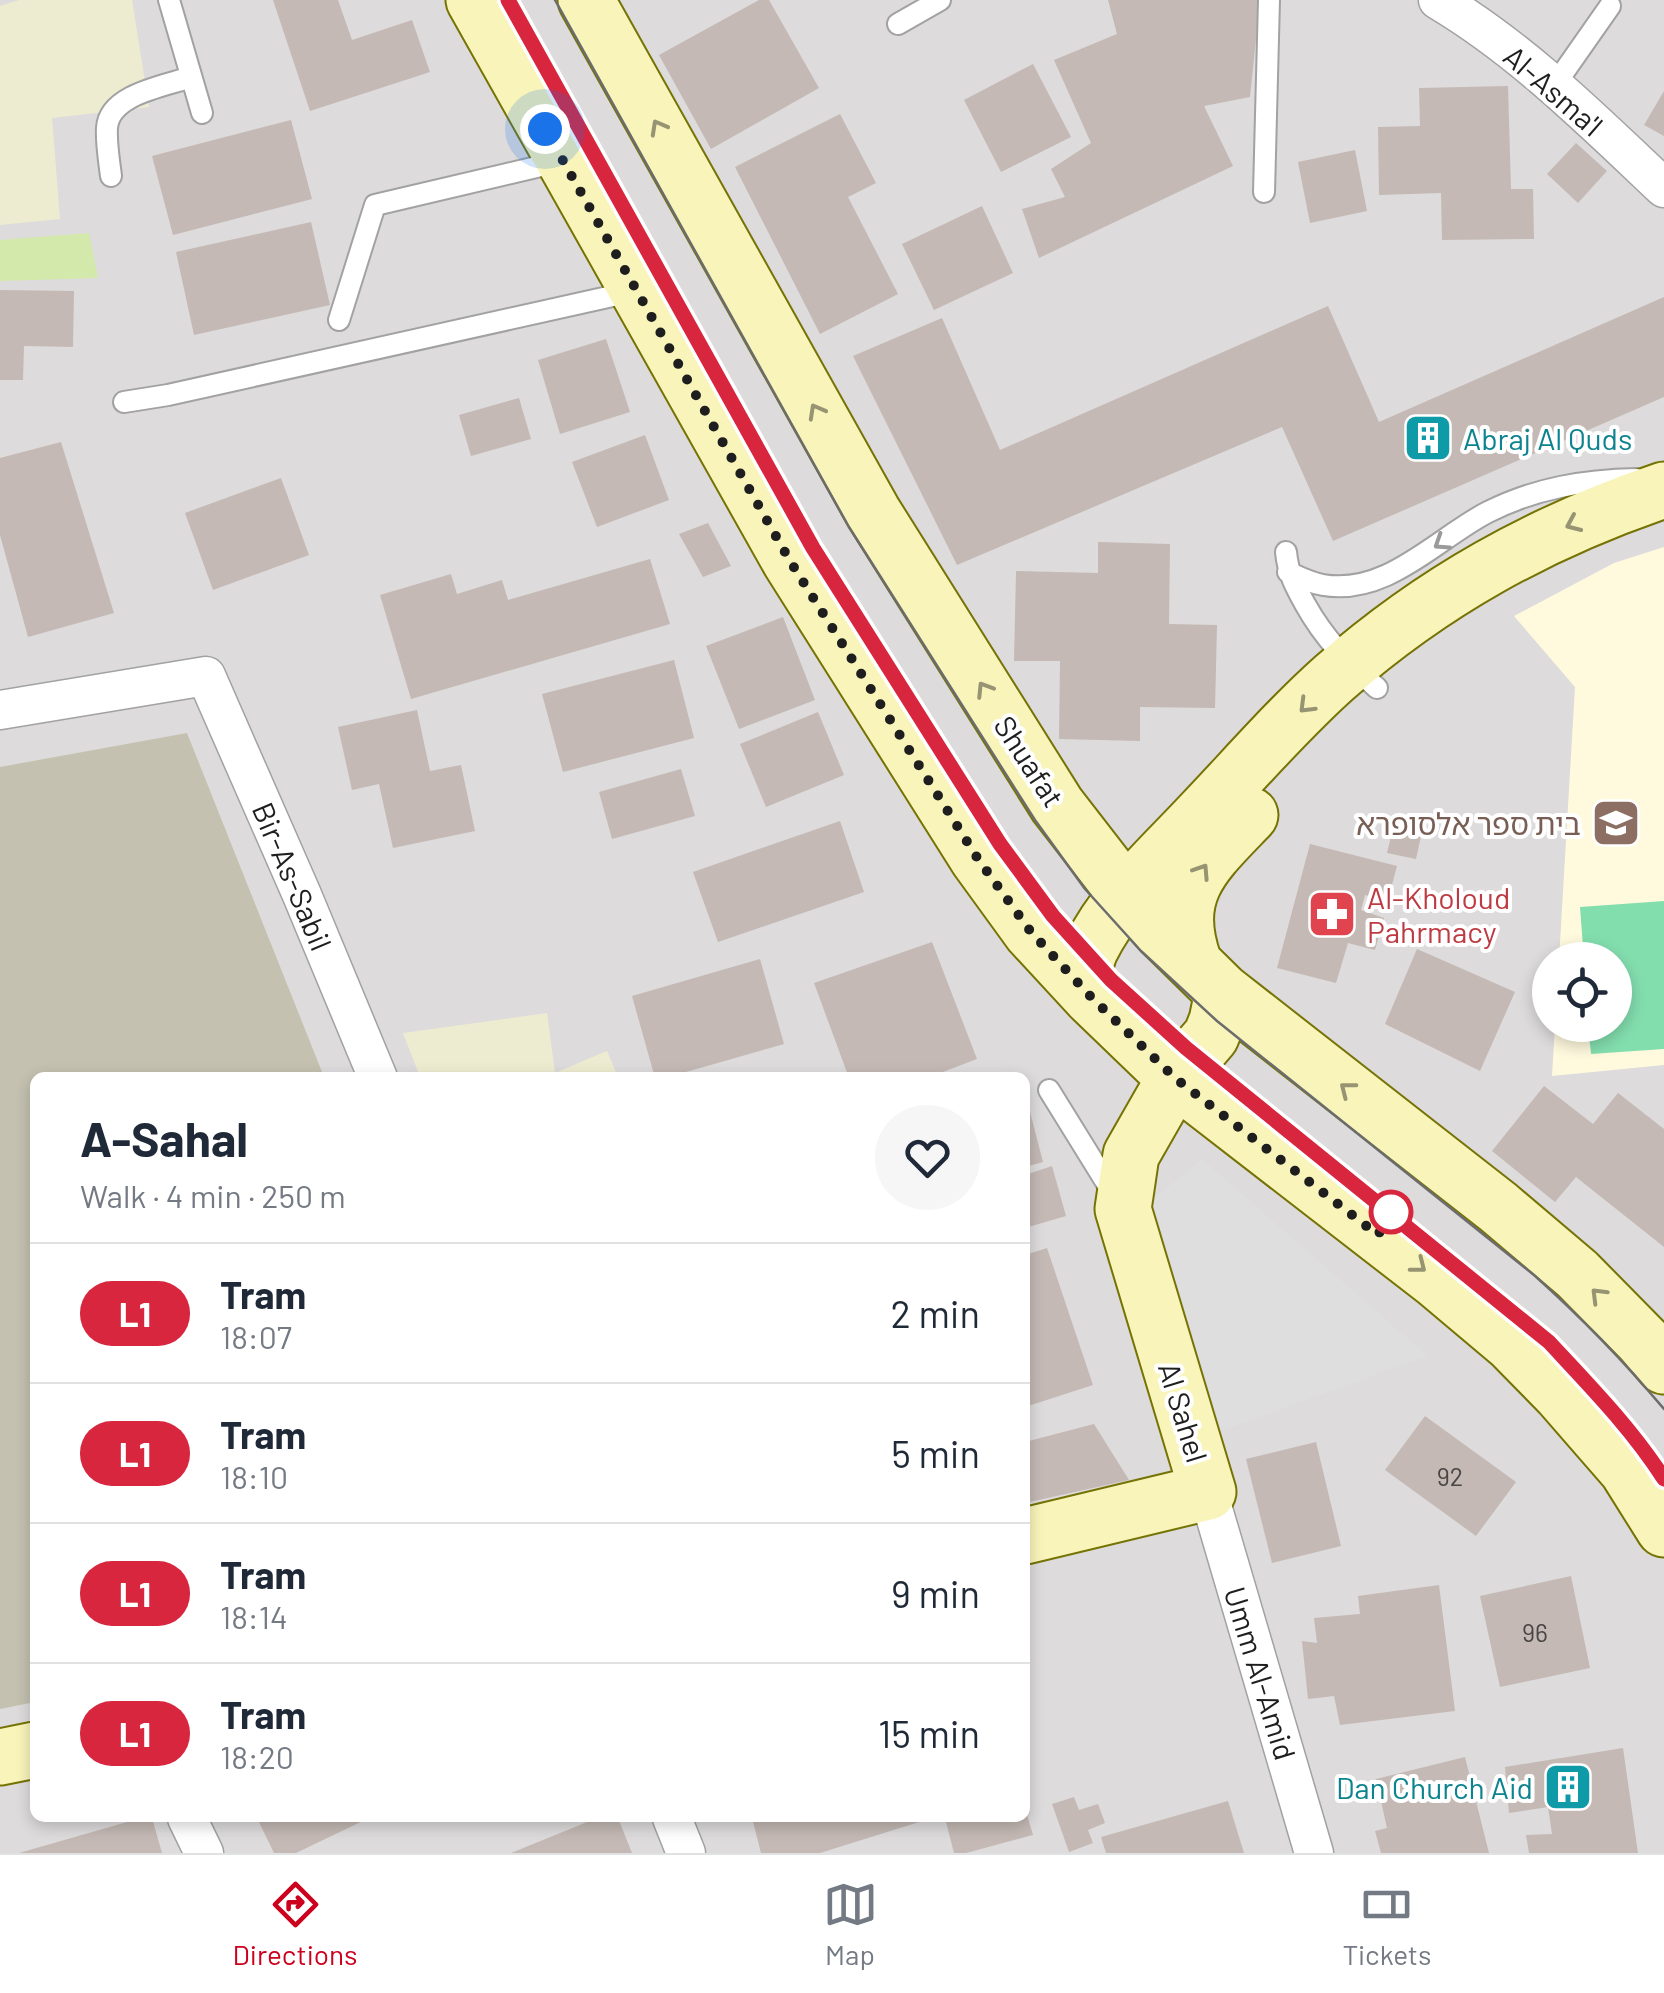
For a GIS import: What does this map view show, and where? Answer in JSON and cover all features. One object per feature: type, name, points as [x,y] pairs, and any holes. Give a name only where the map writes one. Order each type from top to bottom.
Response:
[{"type":"street","points":[[474,0],[790,561],[978,859],[1031,932],[1175,1078],[1436,1280],[1512,1344],[1626,1470],[1664,1528]]},
{"type":"street","name":"Shuafat","points":[[586,0],[873,512],[1057,805],[1127,894],[1208,978],[1564,1263],[1664,1366]]},
{"type":"street","name":"Al-Asma'l","points":[[1438,0],[1464,15],[1554,86],[1664,188]]},
{"type":"street","points":[[1123,1209],[1131,1155],[1175,1078],[1211,1036],[1217,1020],[1208,978],[1185,938],[1184,918],[1186,900],[1215,851],[1344,718],[1388,634],[1504,558],[1604,510],[1664,490]]},
{"type":"street","points":[[1082,987],[1088,953],[1127,894],[1332,680],[1364,676],[1521,589],[1582,559],[1664,527]]},
{"type":"street","name":"Bir-As-Sabil","points":[[0,710],[206,676],[376,1072]]},
{"type":"street","points":[[1076,829],[1104,840],[1132,841],[1158,839],[1194,823]]},
{"type":"street","name":"Al Sahel","points":[[1030,1535],[1208,1492],[1123,1209]]},
{"type":"street","name":"Umm Al-Amid","points":[[1208,1492],[1314,1853]]},
{"type":"street","points":[[0,1757],[30,1751]]},
{"type":"street","points":[[189,1822],[204,1853]]},
{"type":"street","points":[[674,1822],[686,1853]]},
{"type":"lane","points":[[169,0],[202,113]]},
{"type":"lane","points":[[898,24],[940,0]]},
{"type":"lane","points":[[1264,192],[1269,0]]},
{"type":"lane","points":[[1554,86],[1610,6]]},
{"type":"lane","points":[[110,176],[107,123],[116,106],[130,96],[191,78]]},
{"type":"lane","points":[[339,320],[375,205],[563,161]]},
{"type":"lane","points":[[124,402],[638,291]]},
{"type":"lane","points":[[1364,676],[1319,629],[1287,562],[1318,584],[1361,583],[1383,578],[1486,513],[1535,492],[1574,483],[1664,478]]},
{"type":"lane","points":[[1049,1090],[1123,1209]]},
{"type":"shaded area","points":[[0,0],[1664,0],[1664,1853],[0,1853]]},
{"type":"shaded area","points":[[19,0],[132,0],[149,107],[52,118],[60,219],[0,225],[0,6]]},
{"type":"shaded area","name":"בית ספר אלסופרא","points":[[1664,547],[1664,1065],[1552,1076],[1554,1042],[1632,1042],[1632,942],[1560,942],[1575,687],[1514,616],[1614,563]]},
{"type":"shaded area","points":[[187,733],[322,1072],[30,1072],[30,1703],[0,1709],[0,767]]},
{"type":"shaded area","points":[[547,1013],[555,1072],[418,1072],[403,1033]]},
{"type":"shaded area","points":[[607,1051],[616,1072],[557,1072]]},
{"type":"shaded area","points":[[1202,1159],[1428,1356],[1210,1435],[1151,1201]]},
{"type":"green space","points":[[89,233],[98,278],[0,281],[0,240]]},
{"type":"green space","points":[[1664,901],[1664,1049],[1591,1054],[1590,1042],[1632,1042],[1632,942],[1583,942],[1580,907]]},
{"type":"building","points":[[273,0],[338,0],[352,40],[412,20],[430,72],[310,111]]},
{"type":"building","points":[[759,0],[769,0],[819,88],[711,149],[659,55]]},
{"type":"building","points":[[1108,0],[1260,0],[1250,97],[1204,106],[1233,166],[1039,258],[1022,209],[1065,197],[1051,169],[1091,143],[1054,60],[1117,34]]},
{"type":"building","points":[[1033,64],[1071,137],[1001,172],[964,100]]},
{"type":"building","points":[[1508,86],[1511,189],[1533,189],[1534,239],[1442,240],[1441,193],[1379,195],[1378,127],[1420,126],[1419,88]]},
{"type":"building","points":[[1664,91],[1664,136],[1644,125]]},
{"type":"building","points":[[840,114],[876,183],[848,197],[898,294],[820,334],[735,167]]},
{"type":"building","points":[[291,120],[312,199],[173,235],[152,156]]},
{"type":"building","points":[[1576,143],[1607,171],[1578,203],[1547,174]]},
{"type":"building","points":[[1355,150],[1367,211],[1310,223],[1298,162]]},
{"type":"building","points":[[982,206],[1013,273],[934,310],[902,244]]},
{"type":"building","points":[[311,222],[330,305],[194,335],[176,252]]},
{"type":"building","points":[[0,290],[74,291],[73,347],[24,346],[23,380],[0,380]]},
{"type":"building","name":"Abraj Al Quds","points":[[1664,297],[1664,397],[1333,541],[1282,427],[957,565],[853,356],[942,318],[1000,450],[1328,306],[1379,422]]},
{"type":"building","points":[[606,339],[630,412],[560,434],[538,360]]},
{"type":"building","points":[[519,398],[531,439],[471,456],[459,415]]},
{"type":"building","points":[[645,435],[669,500],[597,527],[572,462]]},
{"type":"building","points":[[61,442],[114,613],[28,637],[0,535],[0,458]]},
{"type":"building","points":[[281,478],[309,555],[213,590],[185,513]]},
{"type":"building","points":[[708,523],[731,566],[703,577],[679,534]]},
{"type":"building","points":[[1098,542],[1170,544],[1169,624],[1217,625],[1215,708],[1140,707],[1140,741],[1059,739],[1060,661],[1014,661],[1016,571],[1098,573]]},
{"type":"building","points":[[650,559],[670,624],[411,699],[380,595],[451,574],[457,594],[502,580],[508,600]]},
{"type":"building","points":[[783,617],[815,700],[739,729],[706,646]]},
{"type":"building","points":[[674,660],[694,738],[563,772],[542,694]]},
{"type":"building","points":[[417,710],[430,771],[461,765],[475,831],[393,848],[379,784],[352,790],[338,727]]},
{"type":"building","points":[[818,712],[844,775],[766,807],[740,744]]},
{"type":"building","points":[[681,769],[695,816],[612,839],[599,792]]},
{"type":"building","points":[[1395,820],[1423,827],[1416,859],[1387,853]]},
{"type":"building","points":[[840,821],[864,892],[718,942],[693,872]]},
{"type":"building","name":"Al-Kholoud Pahrmacy","points":[[1310,844],[1397,866],[1388,900],[1365,895],[1361,910],[1384,918],[1375,950],[1348,943],[1336,983],[1277,968]]},
{"type":"building","points":[[932,942],[977,1059],[943,1072],[847,1072],[814,983]]},
{"type":"building","points":[[1417,949],[1515,992],[1480,1071],[1385,1024]]},
{"type":"building","points":[[760,959],[784,1044],[686,1072],[653,1072],[632,996]]},
{"type":"building","points":[[1544,1086],[1593,1124],[1618,1093],[1664,1129],[1664,1247],[1576,1177],[1555,1202],[1492,1151]]},
{"type":"building","points":[[1030,1112],[1043,1162],[1030,1166]]},
{"type":"building","points":[[1052,1166],[1066,1216],[1030,1227],[1030,1173]]},
{"type":"building","points":[[1047,1248],[1093,1385],[1030,1405],[1030,1253]]},
{"type":"building","points":[[1425,1416],[1516,1482],[1476,1536],[1385,1470]]},
{"type":"building","points":[[1094,1424],[1129,1480],[1030,1502],[1030,1441]]},
{"type":"building","points":[[1316,1442],[1341,1546],[1272,1563],[1246,1459]]},
{"type":"building","points":[[1571,1576],[1590,1668],[1500,1687],[1480,1596]]},
{"type":"building","points":[[1439,1585],[1455,1711],[1340,1725],[1334,1696],[1308,1699],[1302,1641],[1317,1643],[1314,1618],[1360,1614],[1358,1596]]},
{"type":"building","name":"Dan Church Aid","points":[[1623,1748],[1638,1853],[1529,1853],[1526,1835],[1552,1834],[1548,1807],[1509,1813],[1505,1767]]},
{"type":"building","points":[[1465,1757],[1489,1853],[1381,1853],[1375,1831],[1387,1828],[1376,1779]]},
{"type":"building","points":[[1074,1797],[1079,1810],[1098,1804],[1105,1823],[1088,1830],[1093,1843],[1069,1852],[1052,1804]]},
{"type":"building","points":[[1228,1801],[1244,1853],[1106,1853],[1101,1837]]},
{"type":"building","points":[[127,1822],[153,1822],[162,1853],[19,1853]]},
{"type":"building","points":[[259,1822],[361,1822],[296,1853],[274,1853]]},
{"type":"building","points":[[587,1822],[620,1822],[632,1853],[511,1853]]},
{"type":"building","points":[[753,1822],[919,1822],[820,1853],[761,1853]]},
{"type":"building","points":[[946,1822],[1029,1822],[1033,1835],[954,1853]]},
{"type":"tram line","points":[[508,0],[813,547],[1000,844],[1053,915],[1111,980],[1187,1048],[1530,1326],[1612,1409],[1664,1479]]},
{"type":"tram line","name":"L1","points":[[508,0],[813,548],[1000,844],[1053,916],[1111,980],[1186,1048],[1549,1342],[1592,1387],[1664,1479]]},
{"type":"tram line","points":[[555,0],[849,527],[1035,820],[1085,889],[1141,951],[1217,1021],[1534,1275],[1602,1340],[1664,1409]]},
{"type":"place","name":"Abraj Al Quds","points":[[1428,438]]},
{"type":"place","name":"בית ספר אלסופרא","points":[[1616,823]]},
{"type":"place","name":"Al-Kholoud Pahrmacy","points":[[1332,914]]},
{"type":"place","name":"Dan Church Aid","points":[[1568,1787]]},
{"type":"route","points":[[545,129],[790,561],[978,859],[1031,932],[1175,1078],[1378,1235],[1391,1212]]}]
